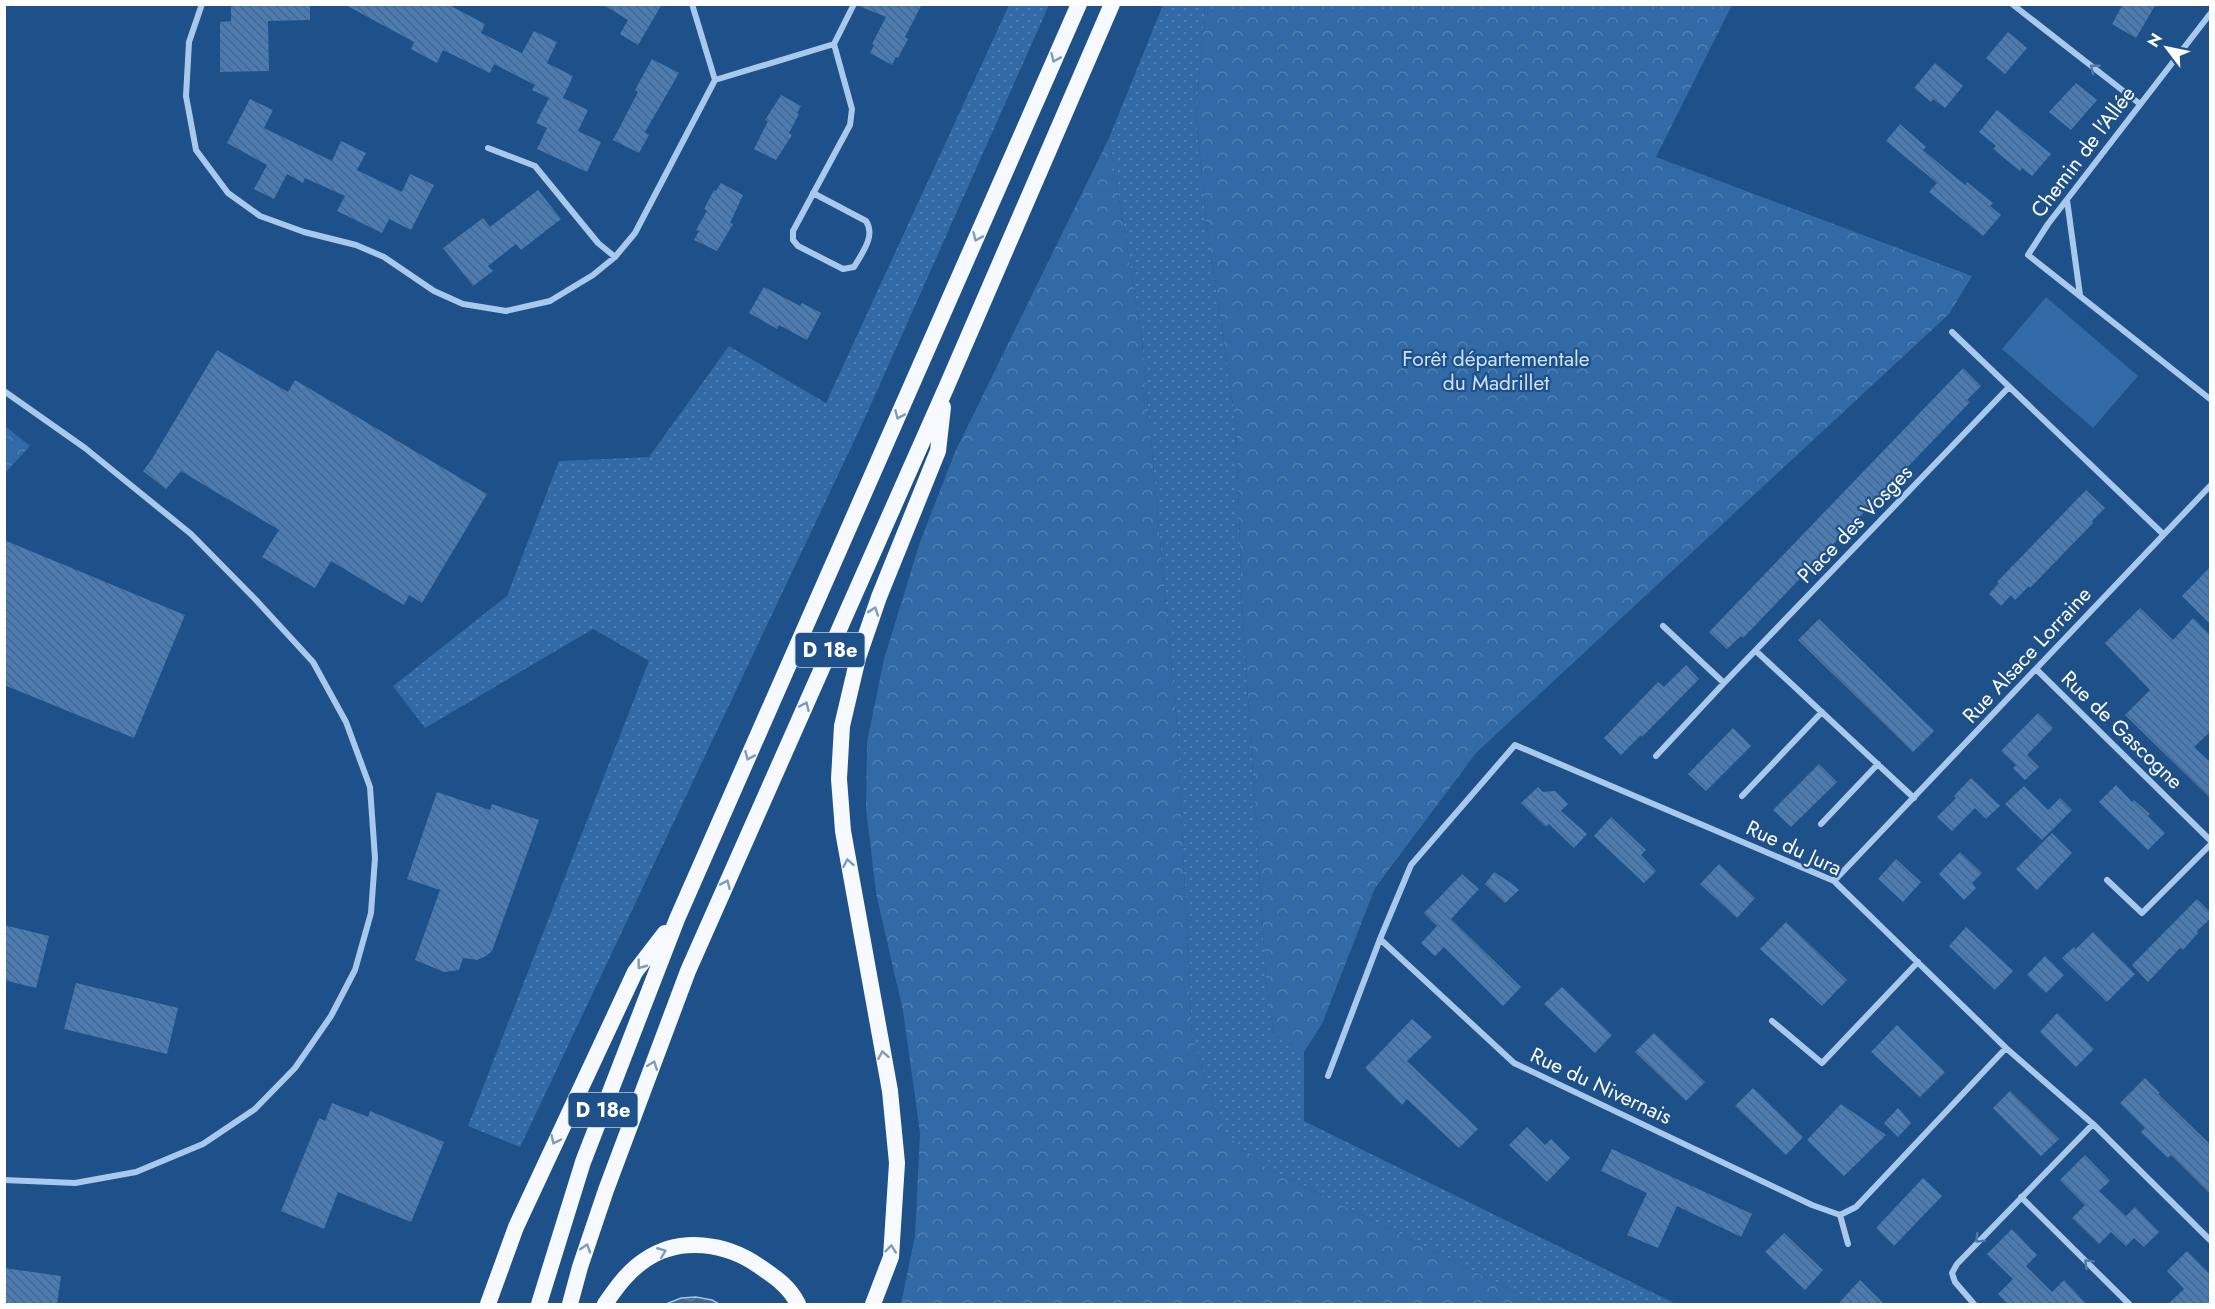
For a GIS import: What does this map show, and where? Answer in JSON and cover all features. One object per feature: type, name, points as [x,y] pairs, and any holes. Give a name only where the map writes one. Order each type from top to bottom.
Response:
[{"type":"highway","name":"D 18e","points":[[539,1305],[584,1162],[677,919],[1079,4]]},
{"type":"highway","name":"D 18e","points":[[570,1305],[580,1267],[606,1190],[688,971],[946,388],[1112,4]]},
{"type":"highway","points":[[873,1305],[891,1257],[897,1163],[890,1091],[843,831],[839,779],[842,726],[858,658],[879,597],[938,451],[946,388]]},
{"type":"highway","points":[[488,1305],[530,1197],[635,972],[677,919]]},
{"type":"highway","points":[[604,1305],[621,1281],[645,1260],[667,1249],[694,1245],[718,1247],[742,1254],[782,1281],[798,1305]]},
{"type":"street","points":[[202,4],[189,42],[186,96],[196,150],[228,193],[260,216],[304,232],[356,245],[384,257],[434,291],[463,304],[506,310],[550,301],[593,275],[615,257],[635,233],[715,80],[692,4]]},
{"type":"street","points":[[813,193],[866,221],[870,227],[869,239],[854,267],[843,269],[798,246],[793,240],[793,231],[813,193],[850,125],[852,109],[834,44],[854,4]]},
{"type":"street","points":[[2012,4],[2140,104]]},
{"type":"street","name":"Chemin de l'Allée","points":[[2080,295],[2028,255],[2067,200],[2211,14]]},
{"type":"street","points":[[715,80],[834,44]]},
{"type":"street","points":[[488,148],[536,166],[598,243],[615,257]]},
{"type":"street","points":[[2067,200],[2080,295],[2211,399]]},
{"type":"street","points":[[1952,333],[2163,534]]},
{"type":"street","name":"Place des Vosges","points":[[1656,756],[1724,682],[2009,387]]},
{"type":"street","points":[[4,391],[85,448],[191,534],[313,662],[346,722],[370,787],[375,858],[370,913],[355,970],[332,1016],[295,1068],[255,1109],[203,1144],[136,1172],[75,1182],[4,1180]]},
{"type":"street","name":"Rue Alsace Lorraine","points":[[1834,881],[2211,486]]},
{"type":"street","points":[[1663,626],[1724,682]]},
{"type":"street","points":[[1756,651],[1914,798]]},
{"type":"street","name":"Rue de Gascogne","points":[[2036,669],[2211,840]]},
{"type":"street","points":[[1742,796],[1822,712]]},
{"type":"street","name":"Rue du Jura","points":[[1380,939],[1411,864],[1515,745],[1834,881],[2006,1048],[2093,1124],[2211,1240]]},
{"type":"street","points":[[1821,824],[1878,764]]},
{"type":"street","points":[[2107,880],[2142,913],[2211,845]]},
{"type":"street","points":[[1328,1076],[1380,939]]},
{"type":"street","name":"Rue du Nivernais","points":[[1380,939],[1514,1063],[1812,1205],[1840,1215]]},
{"type":"street","points":[[1773,1021],[1822,1063],[1918,962]]},
{"type":"street","points":[[1848,1244],[1840,1215],[1856,1207],[2006,1048]]},
{"type":"street","points":[[1974,1305],[1955,1282],[1952,1273],[1963,1255],[2093,1124]]},
{"type":"street","points":[[2021,1197],[2129,1305]]},
{"type":"green space","points":[[1009,5],[1049,5],[864,420],[520,1147],[468,1126],[649,661],[593,629],[425,728],[393,686],[507,596],[559,461],[649,457],[729,346],[826,403]]},
{"type":"green space","points":[[1163,5],[1205,5],[1196,114],[1206,220],[1236,426],[1242,604],[1266,979],[1274,1035],[1304,1052],[1304,1121],[1676,1304],[1539,1304],[1269,1169],[1224,1134],[1192,1037],[1177,726],[1141,331],[1109,138]]},
{"type":"green space","name":"Forêt départementale du Madrillet","points":[[1205,5],[1732,5],[1656,157],[1972,276],[1949,314],[1476,753],[1375,888],[1322,1024],[1304,1052],[1274,1035],[1266,979],[1242,604],[1236,426],[1206,220],[1196,113]]},
{"type":"green space","points":[[1109,138],[1141,331],[1177,726],[1192,1037],[1224,1133],[1269,1169],[1539,1304],[901,1304],[915,1236],[920,1133],[903,1011],[876,893],[866,808],[867,742],[884,659],[920,542],[955,452]]},
{"type":"green space","points":[[2046,297],[2138,376],[2093,428],[2002,349]]},
{"type":"green space","points":[[5,426],[30,446],[4,473]]},
{"type":"water","points":[[696,1297],[719,1304],[666,1304],[681,1298]]},
{"type":"building","points":[[231,4],[310,4],[310,20],[268,21],[269,71],[220,72],[220,22],[231,21]]},
{"type":"building","points":[[344,4],[447,4],[485,24],[481,33],[522,53],[534,31],[557,42],[547,63],[573,76],[563,98],[588,110],[578,131],[601,142],[587,172],[537,149],[547,128],[536,123],[549,98],[532,90],[535,85],[494,64],[490,73],[443,50],[437,63],[411,49],[414,42]]},
{"type":"building","points":[[602,4],[662,4],[638,45],[620,34],[628,20]]},
{"type":"building","points":[[859,4],[922,4],[905,37],[908,39],[892,65],[870,53],[874,45],[872,44],[886,17],[859,6]]},
{"type":"building","points":[[2123,4],[2156,4],[2136,38],[2112,24]]},
{"type":"building","points":[[2008,32],[2027,48],[2005,74],[1986,58]]},
{"type":"building","points":[[652,59],[679,73],[645,132],[649,135],[639,153],[613,140],[638,92],[635,90]]},
{"type":"building","points":[[1935,63],[1963,86],[1945,108],[1933,99],[1931,102],[1914,88]]},
{"type":"building","points":[[2076,83],[2097,100],[2071,130],[2049,112]]},
{"type":"building","points":[[781,95],[801,106],[789,133],[792,135],[776,160],[754,149],[768,121],[765,120]]},
{"type":"building","points":[[250,99],[273,110],[264,128],[332,161],[341,141],[366,153],[357,170],[402,192],[410,174],[434,185],[411,230],[389,219],[382,233],[337,211],[345,196],[305,178],[303,183],[287,174],[274,199],[254,189],[267,165],[227,143]]},
{"type":"building","points":[[1997,110],[2051,154],[2032,176],[2022,168],[2020,171],[1993,149],[1996,146],[1979,132]]},
{"type":"building","points":[[1900,124],[1926,147],[1923,150],[1965,185],[1967,182],[1993,203],[1990,206],[2001,215],[1983,236],[1929,192],[1937,183],[1886,141]]},
{"type":"building","points":[[721,183],[743,195],[730,223],[733,224],[717,251],[694,240],[699,231],[696,230],[707,211],[704,209],[714,190],[716,191]]},
{"type":"building","points":[[538,190],[561,219],[521,250],[516,244],[488,266],[493,271],[473,286],[443,248],[483,218],[490,227]]},
{"type":"building","points":[[764,287],[800,306],[802,303],[821,313],[807,340],[779,325],[777,329],[749,313]]},
{"type":"building","points":[[217,350],[288,392],[295,380],[487,494],[422,603],[409,595],[404,605],[331,561],[315,588],[262,557],[279,530],[181,471],[166,489],[143,471]]},
{"type":"building","points":[[1963,368],[1981,386],[1967,400],[1970,402],[1743,638],[1741,636],[1727,649],[1709,632]]},
{"type":"building","points":[[2086,490],[2105,508],[2030,588],[2029,586],[2015,600],[2011,595],[2001,606],[1989,594],[1999,583],[1997,582]]},
{"type":"building","points":[[4,540],[185,615],[134,738],[4,685]]},
{"type":"building","points":[[2211,566],[2211,625],[2182,596]]},
{"type":"building","points":[[2140,608],[2173,640],[2193,618],[2211,636],[2211,731],[2194,747],[2211,763],[2211,799],[2125,715],[2150,690],[2105,643]]},
{"type":"building","points":[[1819,619],[1934,731],[1913,752],[1798,640]]},
{"type":"building","points":[[1686,665],[1699,679],[1621,755],[1604,738],[1658,682],[1664,687]]},
{"type":"building","points":[[2038,713],[2053,728],[2027,755],[2039,767],[2025,780],[2013,768],[2016,765],[2001,751]]},
{"type":"building","points":[[1733,728],[1751,746],[1706,791],[1688,774]]},
{"type":"building","points":[[1819,764],[1837,782],[1791,827],[1773,810]]},
{"type":"building","points":[[1971,778],[2000,806],[1986,819],[1975,808],[1952,831],[1937,817],[1956,798],[1954,796]]},
{"type":"building","points":[[2116,785],[2132,802],[2134,800],[2150,814],[2148,816],[2165,833],[2148,850],[2099,802]]},
{"type":"building","points":[[2024,786],[2048,810],[2060,798],[2072,810],[2042,840],[2005,804]]},
{"type":"building","points":[[1538,787],[1543,792],[1555,791],[1568,804],[1561,811],[1587,834],[1574,848],[1549,824],[1546,827],[1521,803]]},
{"type":"building","points":[[437,792],[490,810],[492,804],[539,820],[492,951],[477,960],[463,958],[459,970],[444,972],[415,960],[440,890],[407,879]]},
{"type":"building","points":[[1611,817],[1646,850],[1641,855],[1656,871],[1644,883],[1594,836]]},
{"type":"building","points":[[2052,833],[2072,853],[2037,890],[2016,869]]},
{"type":"building","points":[[1960,852],[1982,873],[1972,883],[1976,888],[1964,900],[1939,874]]},
{"type":"building","points":[[1896,859],[1921,882],[1903,902],[1878,879]]},
{"type":"building","points":[[1719,864],[1755,898],[1737,918],[1700,884]]},
{"type":"building","points":[[1494,872],[1519,890],[1505,903],[1485,884]]},
{"type":"building","points":[[1462,874],[1479,889],[1451,919],[1521,987],[1503,1006],[1444,947],[1435,956],[1421,943],[1437,926],[1424,913]]},
{"type":"building","points":[[2197,899],[2211,913],[2211,918],[2197,931],[2198,933],[2183,950],[2180,948],[2148,982],[2132,965]]},
{"type":"building","points":[[1786,922],[1847,980],[1822,1006],[1760,949]]},
{"type":"building","points":[[4,925],[49,936],[36,988],[4,980]]},
{"type":"building","points":[[1966,927],[2013,971],[1995,990],[1949,946]]},
{"type":"building","points":[[2093,932],[2135,974],[2107,1002],[2062,958],[2074,947],[2076,949]]},
{"type":"building","points":[[2045,956],[2064,975],[2046,993],[2027,975]]},
{"type":"building","points":[[76,983],[178,1008],[167,1054],[64,1029]]},
{"type":"building","points":[[1562,987],[1612,1035],[1595,1053],[1544,1004]]},
{"type":"building","points":[[2057,1013],[2094,1049],[2076,1067],[2040,1032]]},
{"type":"building","points":[[1412,1019],[1432,1037],[1407,1061],[1478,1129],[1459,1148],[1407,1099],[1402,1105],[1365,1068]]},
{"type":"building","points":[[1897,1025],[1945,1072],[1920,1097],[1871,1052]]},
{"type":"building","points":[[1654,1033],[1705,1082],[1686,1101],[1635,1052]]},
{"type":"building","points":[[2145,1078],[2160,1093],[2158,1094],[2211,1145],[2211,1195],[2171,1155],[2168,1158],[2141,1132],[2145,1128],[2120,1103]]},
{"type":"building","points":[[1753,1088],[1803,1137],[1786,1155],[1735,1106]]},
{"type":"building","points":[[2010,1091],[2059,1139],[2041,1156],[1993,1108]]},
{"type":"building","points":[[332,1103],[368,1117],[370,1111],[444,1142],[411,1222],[338,1192],[324,1229],[281,1211],[319,1118],[325,1121]]},
{"type":"building","points":[[1841,1104],[1886,1135],[1844,1176],[1807,1140]]},
{"type":"building","points":[[1898,1108],[1911,1123],[1898,1137],[1884,1123]]},
{"type":"building","points":[[1527,1127],[1545,1145],[1551,1139],[1570,1158],[1547,1182],[1509,1145]]},
{"type":"building","points":[[1612,1149],[1752,1214],[1741,1237],[1677,1206],[1658,1248],[1627,1235],[1647,1193],[1601,1171]]},
{"type":"building","points":[[2085,1155],[2110,1181],[2099,1191],[2126,1216],[2135,1207],[2159,1232],[2144,1247],[2134,1238],[2126,1246],[2111,1232],[2099,1244],[2072,1218],[2085,1205],[2060,1180]]},
{"type":"building","points":[[1923,1178],[1942,1196],[1894,1246],[1876,1228]]},
{"type":"building","points":[[2012,1229],[2037,1255],[2026,1266],[2052,1292],[2064,1280],[2087,1305],[2009,1305],[1998,1294],[2013,1279],[1987,1254]]},
{"type":"building","points":[[1784,1233],[1823,1270],[1805,1290],[1765,1252]]},
{"type":"building","points":[[2187,1251],[2211,1275],[2211,1305],[2167,1305],[2184,1289],[2167,1271]]},
{"type":"building","points":[[4,1268],[61,1276],[57,1305],[4,1305]]},
{"type":"building","points":[[1860,1280],[1885,1305],[1837,1305]]}]
